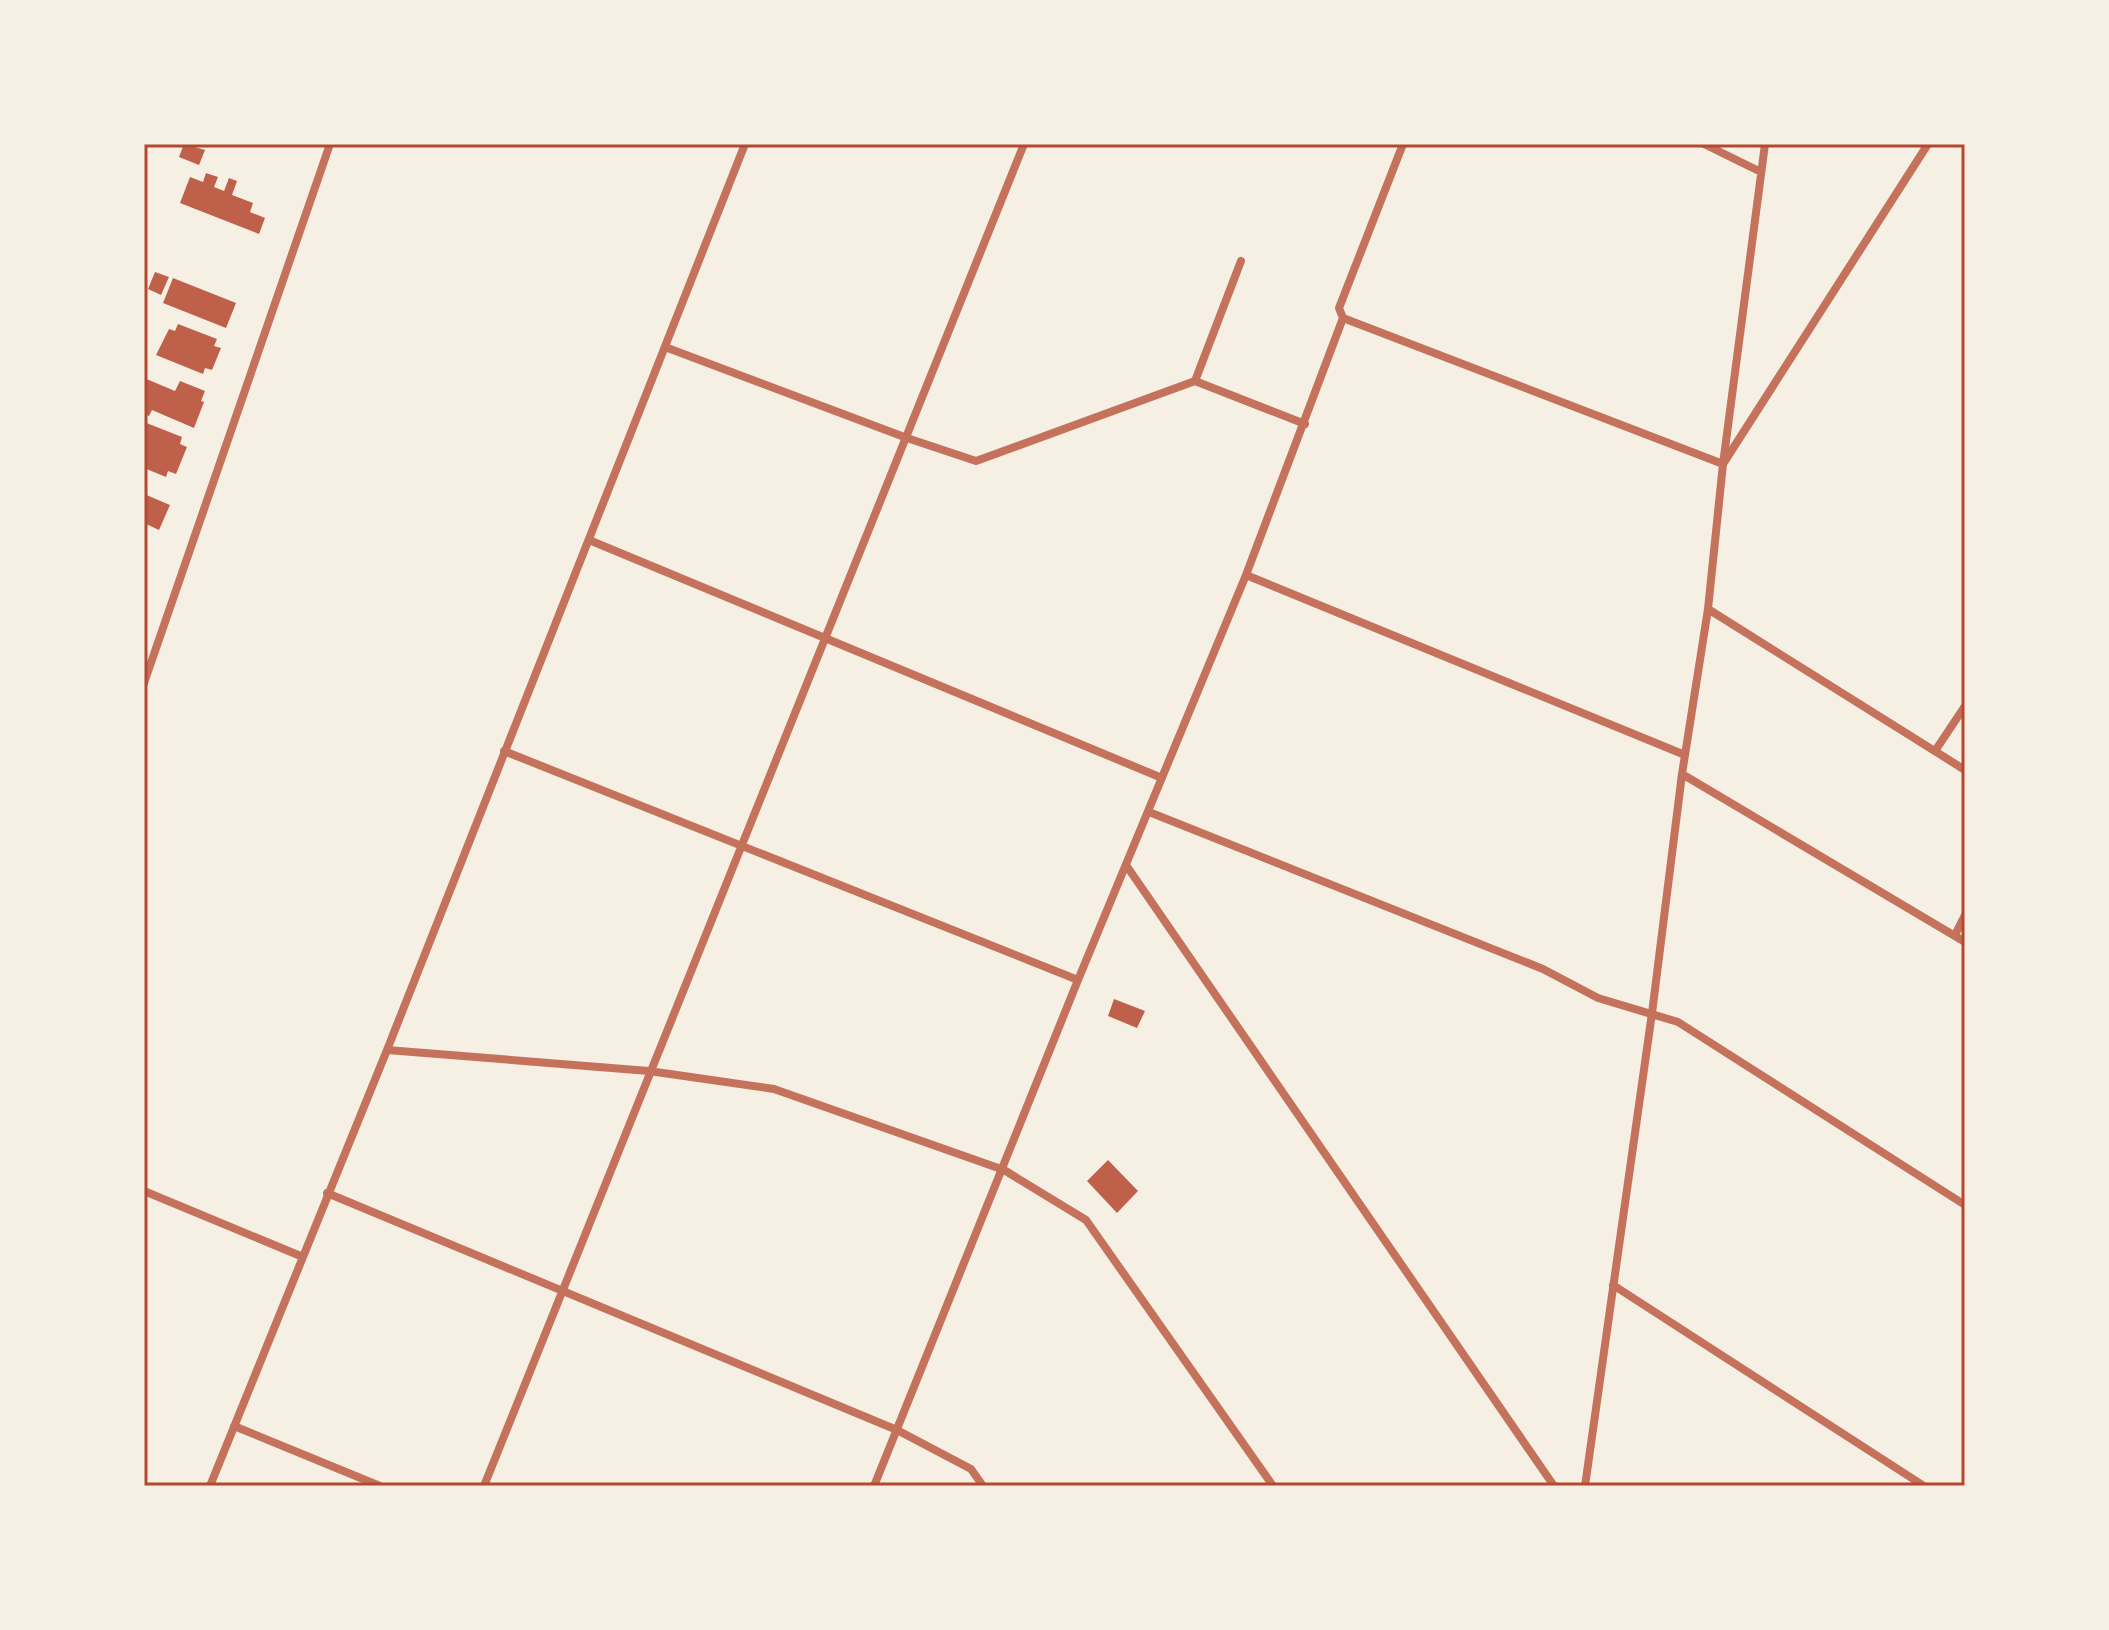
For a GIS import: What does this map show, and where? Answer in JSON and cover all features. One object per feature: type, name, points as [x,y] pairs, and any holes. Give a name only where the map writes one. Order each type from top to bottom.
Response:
[{"type":"street","points":[[144,683],[330,144]]},
{"type":"street","points":[[210,1486],[387,1050],[745,144]]},
{"type":"street","points":[[484,1486],[1024,144]]},
{"type":"street","points":[[874,1486],[1004,1170],[1078,980],[1246,575],[1343,318],[1339,308],[1403,144]]},
{"type":"street","points":[[1704,144],[1761,172]]},
{"type":"street","points":[[1585,1486],[1652,1013],[1682,774],[1708,609],[1723,464],[1765,144]]},
{"type":"street","points":[[1723,464],[1928,144]]},
{"type":"street","points":[[1195,381],[1241,261]]},
{"type":"street","points":[[1343,318],[1723,464]]},
{"type":"street","points":[[665,347],[976,461],[1195,381],[1305,424]]},
{"type":"street","points":[[589,540],[1162,778]]},
{"type":"street","points":[[1246,575],[1685,755]]},
{"type":"street","points":[[1708,609],[1965,770]]},
{"type":"street","points":[[1935,751],[1965,706]]},
{"type":"street","points":[[504,751],[1078,980]]},
{"type":"street","points":[[1682,774],[1965,942]]},
{"type":"street","points":[[1149,812],[1543,969],[1598,998],[1678,1022],[1965,1205]]},
{"type":"street","points":[[1126,865],[1554,1486]]},
{"type":"street","points":[[1955,935],[1965,915]]},
{"type":"street","points":[[387,1050],[649,1071],[774,1089],[1004,1170],[1086,1220],[1273,1486]]},
{"type":"street","points":[[144,1191],[303,1257]]},
{"type":"street","points":[[327,1193],[897,1430],[971,1469],[983,1486]]},
{"type":"street","points":[[1613,1285],[1924,1486]]},
{"type":"street","points":[[234,1426],[380,1486]]},
{"type":"building","points":[[184,144],[205,150],[199,165],[179,157]]},
{"type":"building","points":[[206,173],[218,177],[214,187],[224,191],[229,178],[237,181],[232,195],[253,203],[250,212],[265,218],[259,234],[180,203],[190,177],[203,182]]},
{"type":"building","points":[[155,272],[169,277],[161,295],[148,289]]},
{"type":"building","points":[[173,278],[236,303],[226,328],[163,303]]},
{"type":"building","points":[[178,324],[217,339],[214,346],[221,348],[212,370],[205,368],[203,374],[156,355],[169,329],[175,331]]},
{"type":"building","points":[[144,378],[175,391],[180,381],[205,391],[194,428],[152,410],[149,416],[144,414]]},
{"type":"building","points":[[144,422],[182,437],[180,444],[187,447],[176,474],[168,471],[166,477],[144,468]]},
{"type":"building","points":[[144,494],[170,505],[159,530],[144,523]]},
{"type":"building","points":[[1114,999],[1145,1011],[1137,1028],[1108,1016]]},
{"type":"building","points":[[1108,1160],[1138,1191],[1117,1213],[1087,1181]]}]
